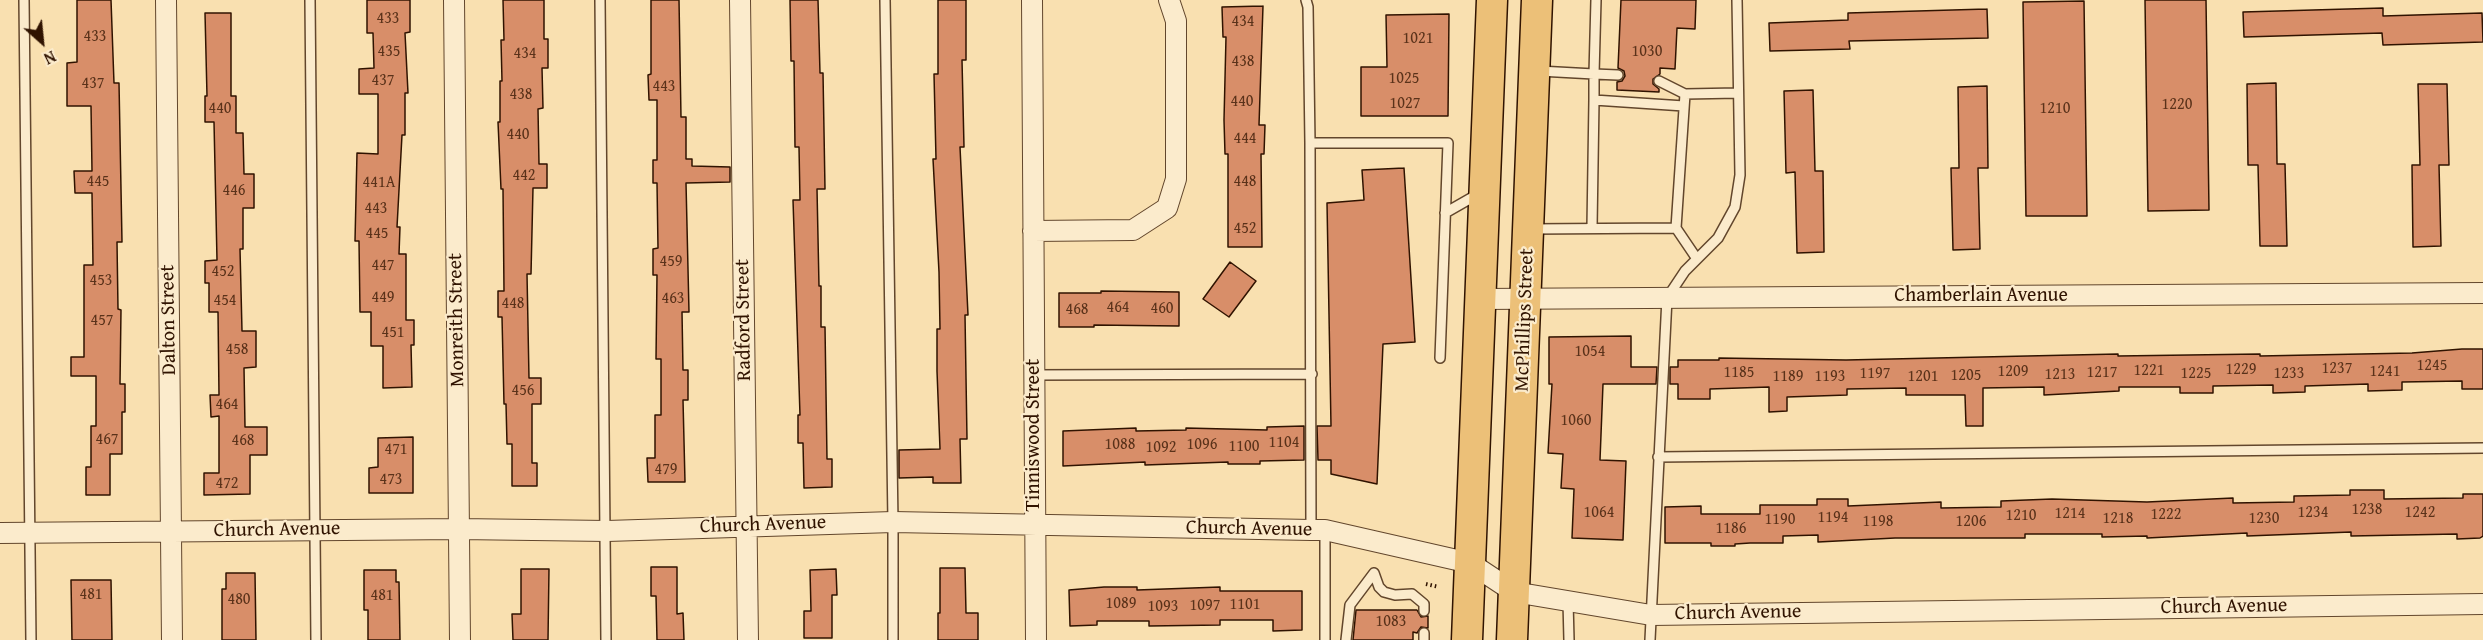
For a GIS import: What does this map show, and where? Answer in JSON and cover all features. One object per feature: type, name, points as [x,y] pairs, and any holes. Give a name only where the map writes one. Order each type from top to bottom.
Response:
[{"type":"main road","points":[[1467,640],[1492,0]]},
{"type":"main road","name":"McPhillips Street","points":[[1512,640],[1537,0]]},
{"type":"street","name":"Dalton Street","points":[[166,0],[172,640]]},
{"type":"street","name":"Monreith Street","points":[[454,0],[460,640]]},
{"type":"street","name":"Radford Street","points":[[740,0],[748,640]]},
{"type":"street","name":"Tinniswood Street","points":[[1032,0],[1036,640]]},
{"type":"street","points":[[1033,231],[1133,230],[1167,208],[1176,179],[1176,21],[1169,0]]},
{"type":"street","name":"Chamberlain Avenue","points":[[1480,299],[2483,292]]},
{"type":"street","name":"Church Avenue","points":[[0,533],[459,529],[607,531],[893,522],[1318,530],[1470,563],[1514,592],[1651,615],[2483,604]]},
{"type":"lane","points":[[24,0],[31,640]]},
{"type":"lane","points":[[310,0],[316,640]]},
{"type":"lane","points":[[600,0],[607,531],[606,640]]},
{"type":"lane","points":[[885,0],[893,522],[892,640]]},
{"type":"lane","points":[[1306,0],[1308,8],[1312,374],[1325,640]]},
{"type":"lane","points":[[1592,227],[1596,0]]},
{"type":"lane","points":[[1650,640],[1667,297],[1686,271],[1718,238],[1735,207],[1740,175],[1737,0]]},
{"type":"lane","points":[[1535,70],[1555,74],[1618,75]]},
{"type":"lane","points":[[1659,81],[1684,94],[1738,93]]},
{"type":"lane","points":[[1684,94],[1676,228],[1697,259]]},
{"type":"lane","points":[[1594,100],[1684,106]]},
{"type":"lane","points":[[1310,143],[1448,143],[1440,358]]},
{"type":"lane","points":[[1445,213],[1484,190]]},
{"type":"lane","points":[[1528,229],[1676,228]]},
{"type":"lane","points":[[1034,375],[1312,374]]},
{"type":"lane","points":[[1658,457],[2483,448]]},
{"type":"lane","points":[[1346,640],[1350,605],[1374,573],[1379,587],[1384,592],[1395,595],[1412,594],[1424,604],[1424,610]]},
{"type":"lane","points":[[1568,601],[1569,640]]},
{"type":"building","points":[[77,0],[111,0],[114,83],[119,83],[122,242],[117,242],[118,309],[121,310],[120,384],[125,384],[125,412],[122,412],[122,454],[110,454],[110,495],[86,495],[86,467],[91,467],[91,426],[96,426],[96,376],[71,376],[71,357],[84,357],[84,265],[93,265],[92,193],[75,193],[74,171],[92,171],[91,106],[67,106],[67,63],[77,62]]},
{"type":"building","points":[[367,0],[410,0],[410,32],[405,33],[408,93],[405,93],[405,135],[402,135],[397,227],[400,227],[399,254],[406,254],[406,320],[414,320],[414,345],[411,345],[412,387],[383,388],[383,346],[371,346],[371,312],[360,312],[359,241],[355,241],[357,153],[378,154],[378,94],[359,94],[359,69],[374,68],[373,33],[367,33]]},
{"type":"building","points":[[503,0],[544,0],[544,39],[548,39],[548,68],[542,68],[543,108],[538,109],[539,164],[547,164],[547,188],[533,188],[531,274],[527,274],[529,378],[541,378],[541,404],[532,404],[532,463],[537,463],[537,486],[512,486],[512,444],[507,444],[506,404],[504,404],[502,317],[498,317],[498,291],[504,291],[503,189],[501,189],[498,122],[500,122],[500,81],[502,81],[501,40],[504,40]]},
{"type":"building","points":[[651,0],[679,0],[681,117],[686,117],[686,159],[692,159],[692,166],[730,167],[730,182],[686,183],[689,312],[682,312],[683,370],[688,370],[688,400],[683,400],[685,482],[648,482],[647,458],[655,458],[655,415],[661,415],[661,359],[656,359],[657,275],[653,275],[653,249],[658,248],[657,183],[653,183],[653,160],[657,160],[657,100],[649,100],[648,75],[651,74]]},
{"type":"building","points":[[790,0],[818,0],[820,73],[823,73],[825,189],[817,189],[819,286],[821,286],[821,327],[825,327],[827,459],[832,459],[832,487],[804,488],[803,443],[798,443],[798,415],[800,415],[793,200],[800,200],[799,147],[795,147],[794,61],[791,61]]},
{"type":"building","points":[[938,0],[966,0],[966,60],[962,60],[964,147],[960,147],[968,315],[965,315],[967,439],[960,439],[961,483],[933,483],[933,477],[899,478],[899,450],[940,449],[937,371],[937,329],[940,329],[939,272],[933,159],[936,159],[934,74],[938,74]]},
{"type":"building","points":[[1621,0],[1696,0],[1695,29],[1677,28],[1675,69],[1660,68],[1660,74],[1653,79],[1653,84],[1659,92],[1617,90],[1617,82],[1622,81],[1625,76],[1624,71],[1618,68]]},
{"type":"building","points":[[2145,0],[2206,0],[2209,210],[2148,211]]},
{"type":"building","points":[[2084,1],[2087,216],[2026,216],[2023,2]]},
{"type":"building","points":[[1263,6],[1259,125],[1265,125],[1264,154],[1261,154],[1262,247],[1228,247],[1228,154],[1225,154],[1224,120],[1226,37],[1223,37],[1222,7]]},
{"type":"building","points":[[2383,8],[2383,16],[2482,13],[2483,42],[2383,45],[2382,33],[2244,37],[2243,12]]},
{"type":"building","points":[[1987,9],[1988,38],[1849,41],[1850,49],[1770,51],[1769,23],[1848,20],[1848,13]]},
{"type":"building","points":[[205,13],[231,13],[231,96],[236,96],[236,133],[243,133],[244,174],[254,174],[254,208],[243,208],[243,249],[240,249],[242,331],[256,331],[256,367],[244,368],[245,427],[267,427],[267,455],[250,455],[250,494],[204,495],[204,473],[219,473],[219,416],[211,417],[210,395],[219,395],[218,312],[209,312],[209,283],[205,283],[205,261],[217,260],[214,122],[205,122],[205,96],[207,96]]},
{"type":"building","points":[[1449,14],[1448,116],[1361,116],[1361,67],[1387,67],[1386,15]]},
{"type":"building","points":[[2276,83],[2277,164],[2285,164],[2287,246],[2260,246],[2258,165],[2248,165],[2247,84]]},
{"type":"building","points":[[2418,84],[2447,84],[2449,165],[2439,165],[2441,246],[2413,247],[2412,165],[2420,165]]},
{"type":"building","points":[[1987,86],[1988,168],[1978,168],[1980,249],[1953,250],[1951,168],[1959,168],[1958,87]]},
{"type":"building","points":[[1813,90],[1815,171],[1823,171],[1824,252],[1797,253],[1795,172],[1786,173],[1784,91]]},
{"type":"building","points":[[1404,168],[1415,342],[1383,344],[1377,484],[1331,474],[1331,460],[1318,460],[1317,426],[1331,426],[1327,203],[1364,200],[1362,170]]},
{"type":"building","points":[[1230,262],[1256,281],[1229,317],[1203,299]]},
{"type":"building","points":[[1101,291],[1179,292],[1179,326],[1059,327],[1059,293],[1101,293]]},
{"type":"building","points":[[1631,336],[1631,367],[1657,367],[1656,384],[1603,384],[1600,460],[1626,461],[1623,540],[1572,538],[1574,489],[1561,488],[1563,454],[1548,453],[1552,384],[1549,384],[1549,337]]},
{"type":"building","points":[[2483,349],[2483,389],[2462,389],[2462,381],[2402,382],[2402,390],[2368,391],[2368,384],[2305,386],[2305,392],[2273,393],[2273,385],[2213,386],[2213,393],[2180,393],[2180,387],[2119,387],[2119,391],[2044,395],[2044,387],[1983,388],[1983,426],[1966,426],[1965,395],[1906,395],[1906,388],[1847,389],[1847,395],[1787,397],[1787,411],[1769,412],[1769,387],[1710,389],[1710,399],[1678,399],[1678,384],[1670,384],[1670,367],[1678,367],[1678,360],[1719,360],[1719,358],[1846,360],[2118,354],[2118,356],[2260,354],[2260,356],[2412,353]]},
{"type":"building","points":[[1304,426],[1304,460],[1260,461],[1260,464],[1228,464],[1228,462],[1145,465],[1145,462],[1063,466],[1063,431],[1136,428],[1136,431],[1186,430],[1186,428],[1267,430],[1267,427]]},
{"type":"building","points":[[413,437],[413,493],[369,493],[369,468],[378,467],[378,438]]},
{"type":"building","points":[[2350,490],[2384,490],[2384,499],[2463,498],[2463,494],[2483,494],[2483,536],[2457,539],[2457,534],[2351,536],[2351,532],[2247,536],[2247,533],[2147,538],[2147,536],[2102,537],[2102,534],[2025,534],[2025,538],[1895,538],[1818,542],[1818,535],[1783,536],[1783,543],[1750,543],[1735,544],[1735,546],[1711,546],[1711,543],[1665,543],[1665,507],[1701,506],[1701,514],[1760,514],[1760,505],[1817,505],[1817,499],[1848,499],[1848,506],[1941,502],[1941,508],[2001,507],[2001,501],[2052,499],[2147,502],[2233,498],[2233,503],[2294,502],[2294,496],[2350,495]]},
{"type":"building","points":[[651,567],[677,567],[677,614],[683,613],[684,640],[657,640],[656,596],[651,596]]},
{"type":"building","points":[[940,568],[965,568],[966,613],[978,613],[978,640],[938,640]]},
{"type":"building","points":[[521,569],[549,569],[548,640],[513,640],[512,614],[521,614]]},
{"type":"building","points":[[836,569],[837,595],[832,595],[832,638],[804,638],[804,611],[811,611],[810,570]]},
{"type":"building","points":[[364,570],[396,570],[396,582],[399,582],[400,640],[368,640],[368,610],[364,610]]},
{"type":"building","points":[[226,573],[255,573],[256,640],[222,640],[222,589],[226,589]]},
{"type":"building","points":[[71,580],[111,580],[112,640],[72,640]]},
{"type":"building","points":[[1137,587],[1137,590],[1220,587],[1220,591],[1302,591],[1302,630],[1273,631],[1273,620],[1220,620],[1220,625],[1149,626],[1149,621],[1097,621],[1097,625],[1070,626],[1069,590]]},
{"type":"building","points":[[1356,610],[1417,610],[1421,617],[1428,616],[1428,628],[1421,627],[1417,633],[1413,632],[1413,640],[1353,640]]}]
